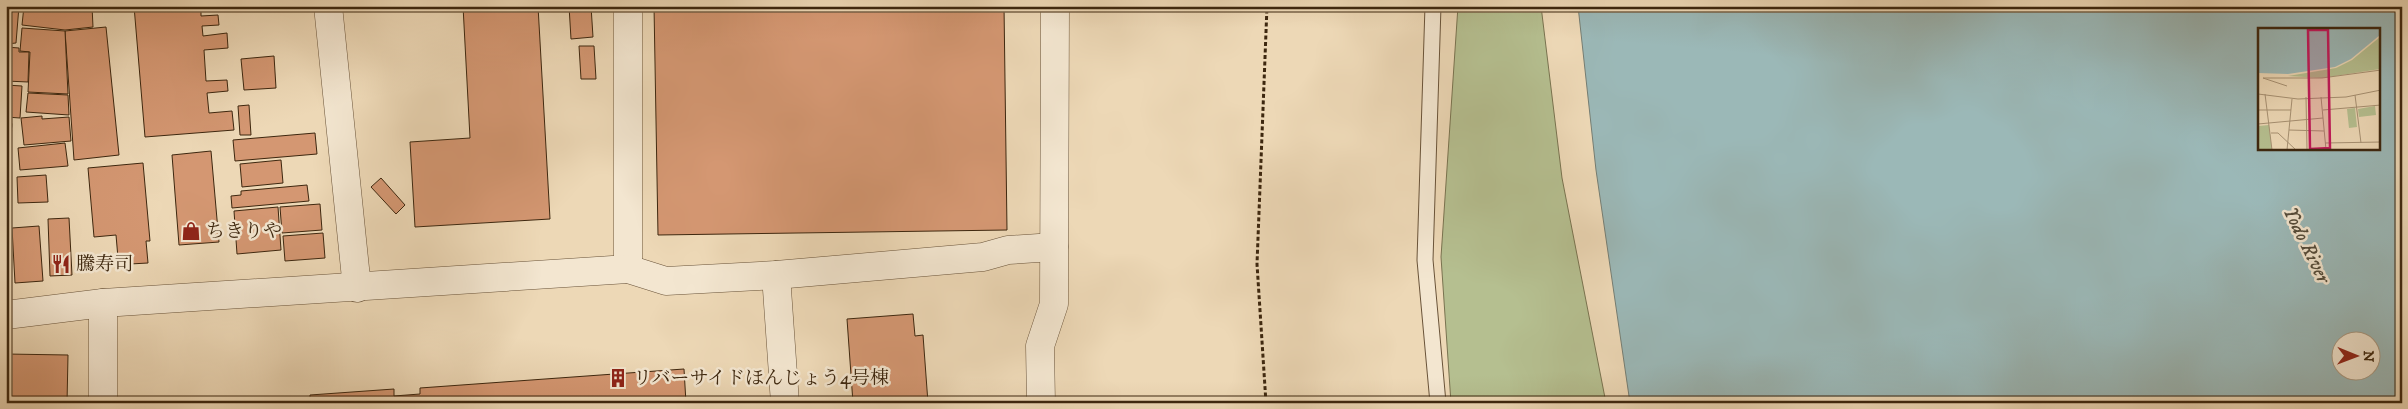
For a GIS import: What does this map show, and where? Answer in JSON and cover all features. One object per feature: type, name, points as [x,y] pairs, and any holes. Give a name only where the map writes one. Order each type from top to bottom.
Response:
[{"type":"street","points":[[328,6],[357,288]]},
{"type":"street","points":[[628,6],[628,269]]},
{"type":"street","points":[[1041,403],[1040,346],[1054,304],[1055,6]]},
{"type":"street","points":[[9,315],[103,303],[628,269],[666,281],[776,275],[974,258],[1008,250],[1054,247]]},
{"type":"street","points":[[776,275],[786,403]]},
{"type":"street","points":[[103,303],[103,403]]},
{"type":"lane","points":[[1433,6],[1425,260],[1438,403]]},
{"type":"path","points":[[1266,403],[1257,264],[1267,6]]},
{"type":"path","points":[[6,122],[11,122],[6,225],[9,315]]},
{"type":"green space","points":[[1458,6],[1541,6],[1562,178],[1606,403],[1451,403],[1441,257]]},
{"type":"water","name":"Yodo River","points":[[1578,6],[2402,6],[2402,403],[1630,403],[1596,170]]},
{"type":"building","points":[[6,6],[19,6],[16,43],[6,44]]},
{"type":"building","points":[[24,6],[92,6],[93,27],[65,30],[22,25]]},
{"type":"building","points":[[134,6],[201,6],[201,16],[218,15],[219,25],[202,26],[203,36],[227,33],[228,48],[204,50],[206,81],[227,80],[228,91],[207,93],[209,113],[232,111],[234,130],[145,137]]},
{"type":"building","points":[[463,6],[538,6],[550,219],[415,227],[410,142],[470,138]]},
{"type":"building","points":[[569,6],[591,6],[593,37],[571,39]]},
{"type":"building","points":[[654,6],[1004,6],[1007,230],[658,235]]},
{"type":"building","points":[[106,27],[119,155],[74,160],[65,31]]},
{"type":"building","points":[[22,28],[65,31],[68,94],[28,92],[30,52],[20,51]]},
{"type":"building","points":[[579,46],[594,46],[596,79],[581,79]]},
{"type":"building","points":[[6,47],[19,48],[19,52],[29,52],[28,82],[6,81]]},
{"type":"building","points":[[274,56],[276,88],[244,90],[241,59]]},
{"type":"building","points":[[6,85],[22,86],[20,118],[6,117]]},
{"type":"building","points":[[28,93],[68,95],[69,115],[26,112]]},
{"type":"building","points":[[249,105],[251,135],[240,135],[238,106]]},
{"type":"building","points":[[42,116],[42,119],[69,117],[71,141],[24,145],[21,118]]},
{"type":"building","points":[[315,133],[317,154],[235,161],[233,140]]},
{"type":"building","points":[[65,143],[68,166],[20,170],[18,148]]},
{"type":"building","points":[[211,151],[219,242],[179,245],[172,155]]},
{"type":"building","points":[[281,160],[283,183],[242,187],[240,164]]},
{"type":"building","points":[[143,163],[150,241],[146,241],[148,263],[130,264],[130,257],[118,258],[116,235],[94,237],[88,168]]},
{"type":"building","points":[[46,175],[48,202],[18,203],[17,177]]},
{"type":"building","points":[[381,178],[405,205],[396,214],[371,187]]},
{"type":"building","points":[[307,185],[309,201],[232,208],[231,196],[241,195],[241,191]]},
{"type":"building","points":[[320,204],[322,230],[282,233],[280,207]]},
{"type":"building","points":[[278,207],[281,250],[237,254],[234,211]]},
{"type":"building","points":[[69,218],[72,275],[50,276],[48,219]]},
{"type":"building","points":[[39,226],[43,281],[15,283],[12,228]]},
{"type":"building","points":[[323,233],[325,258],[285,261],[283,236]]},
{"type":"building","points":[[913,314],[915,336],[923,335],[928,403],[853,403],[847,319]]},
{"type":"building","points":[[6,354],[68,355],[67,403],[6,403]]},
{"type":"building","name":"リバーサイドほんじょう4号棟","points":[[684,369],[686,403],[310,403],[310,395],[394,389],[394,396],[420,394],[420,388]]},
{"type":"place","name":"ちきりや","points":[[191,231]]},
{"type":"place","name":"騰寿司","points":[[61,264]]},
{"type":"place","name":"リバーサイドほんじょう4号棟","points":[[618,378]]}]
